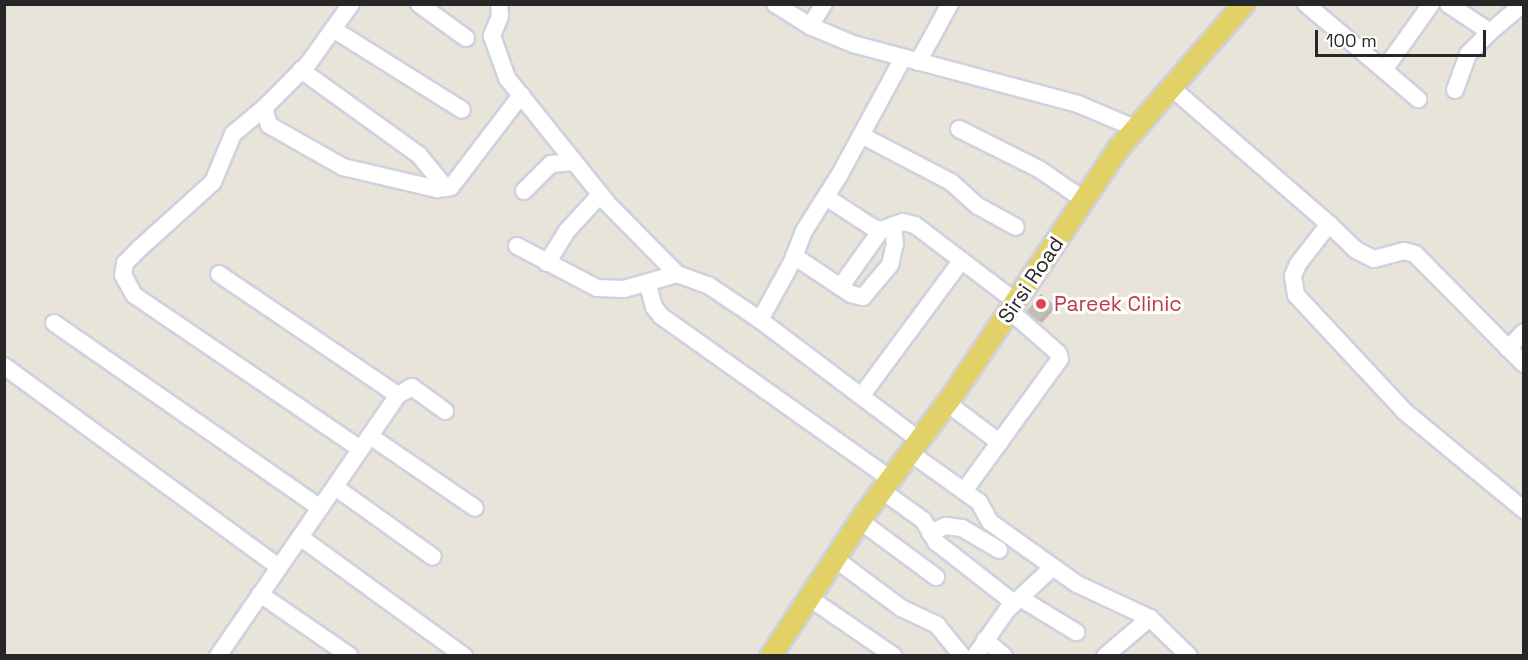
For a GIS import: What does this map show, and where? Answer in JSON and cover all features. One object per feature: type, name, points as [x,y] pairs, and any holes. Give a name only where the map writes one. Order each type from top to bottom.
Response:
[{"type":"main road","name":"Sirsi Road","points":[[770,656],[784,639],[790,624],[859,520],[946,403],[1013,307],[1118,148],[1173,89],[1243,4]]},
{"type":"main road","name":"Sirsi Road","points":[[756,656],[773,632],[790,624]]},
{"type":"street","points":[[351,4],[302,70],[264,108],[233,134],[220,174],[125,263],[123,275],[134,295],[475,508]]},
{"type":"street","points":[[419,4],[466,38]]},
{"type":"street","points":[[499,4],[500,16],[492,36],[507,78],[599,196],[677,274],[708,285],[862,395],[914,446],[964,491],[979,501],[987,520],[1077,584],[1150,618],[1184,654]]},
{"type":"street","points":[[775,4],[810,26],[910,60],[1078,104],[1137,129]]},
{"type":"street","points":[[810,26],[824,4]]},
{"type":"street","points":[[760,320],[794,256],[804,231],[861,135],[950,4]]},
{"type":"street","points":[[1384,70],[1431,4]]},
{"type":"street","points":[[1448,4],[1490,32]]},
{"type":"street","points":[[1455,90],[1468,54],[1523,4]]},
{"type":"street","points":[[1313,7],[1418,99]]},
{"type":"street","points":[[333,29],[462,110]]},
{"type":"street","points":[[302,70],[419,155],[446,188]]},
{"type":"street","points":[[1173,89],[1356,250],[1374,259],[1404,250],[1415,254],[1524,364]]},
{"type":"street","points":[[264,108],[269,124],[343,167],[437,189],[446,188],[463,176],[521,94]]},
{"type":"street","points":[[959,129],[1039,169],[1084,200]]},
{"type":"street","points":[[861,135],[945,178],[978,206],[1016,227]]},
{"type":"street","points":[[524,191],[551,164],[573,162]]},
{"type":"street","points":[[547,263],[566,232],[599,196]]},
{"type":"street","points":[[826,196],[887,227],[915,225],[961,261],[1013,307],[1058,353],[1060,359],[964,491]]},
{"type":"street","points":[[1329,224],[1298,264],[1293,276],[1296,295],[1404,411],[1524,510]]},
{"type":"street","points":[[794,256],[857,297],[868,294],[891,265],[895,244],[887,227]]},
{"type":"street","points":[[841,286],[887,227]]},
{"type":"street","points":[[517,246],[597,288],[624,289],[648,285],[677,274]]},
{"type":"street","points":[[862,395],[961,261]]},
{"type":"street","points":[[219,274],[398,395]]},
{"type":"street","points":[[648,285],[654,308],[662,316],[886,484],[923,520],[930,533],[1017,600],[1076,632]]},
{"type":"street","points":[[54,322],[320,508]]},
{"type":"street","points":[[1508,349],[1524,332]]},
{"type":"street","points":[[4,366],[279,567]]},
{"type":"street","points":[[218,656],[398,395],[412,387],[445,411]]},
{"type":"street","points":[[946,403],[1000,443]]},
{"type":"street","points":[[335,487],[433,557]]},
{"type":"street","points":[[859,520],[936,578]]},
{"type":"street","points":[[930,533],[946,526],[963,528],[999,550]]},
{"type":"street","points":[[300,537],[464,656]]},
{"type":"street","points":[[834,558],[901,608],[937,625],[962,656]]},
{"type":"street","points":[[975,656],[1017,600],[1053,567]]},
{"type":"street","points":[[260,594],[350,656]]},
{"type":"street","points":[[808,597],[894,656]]},
{"type":"street","points":[[1104,656],[1150,618]]},
{"type":"street","points":[[985,640],[1004,656]]},
{"type":"building","points":[[1041,294],[1053,304],[1038,322],[1026,312]]},
{"type":"place","name":"Pareek Clinic","points":[[1041,304]]}]
